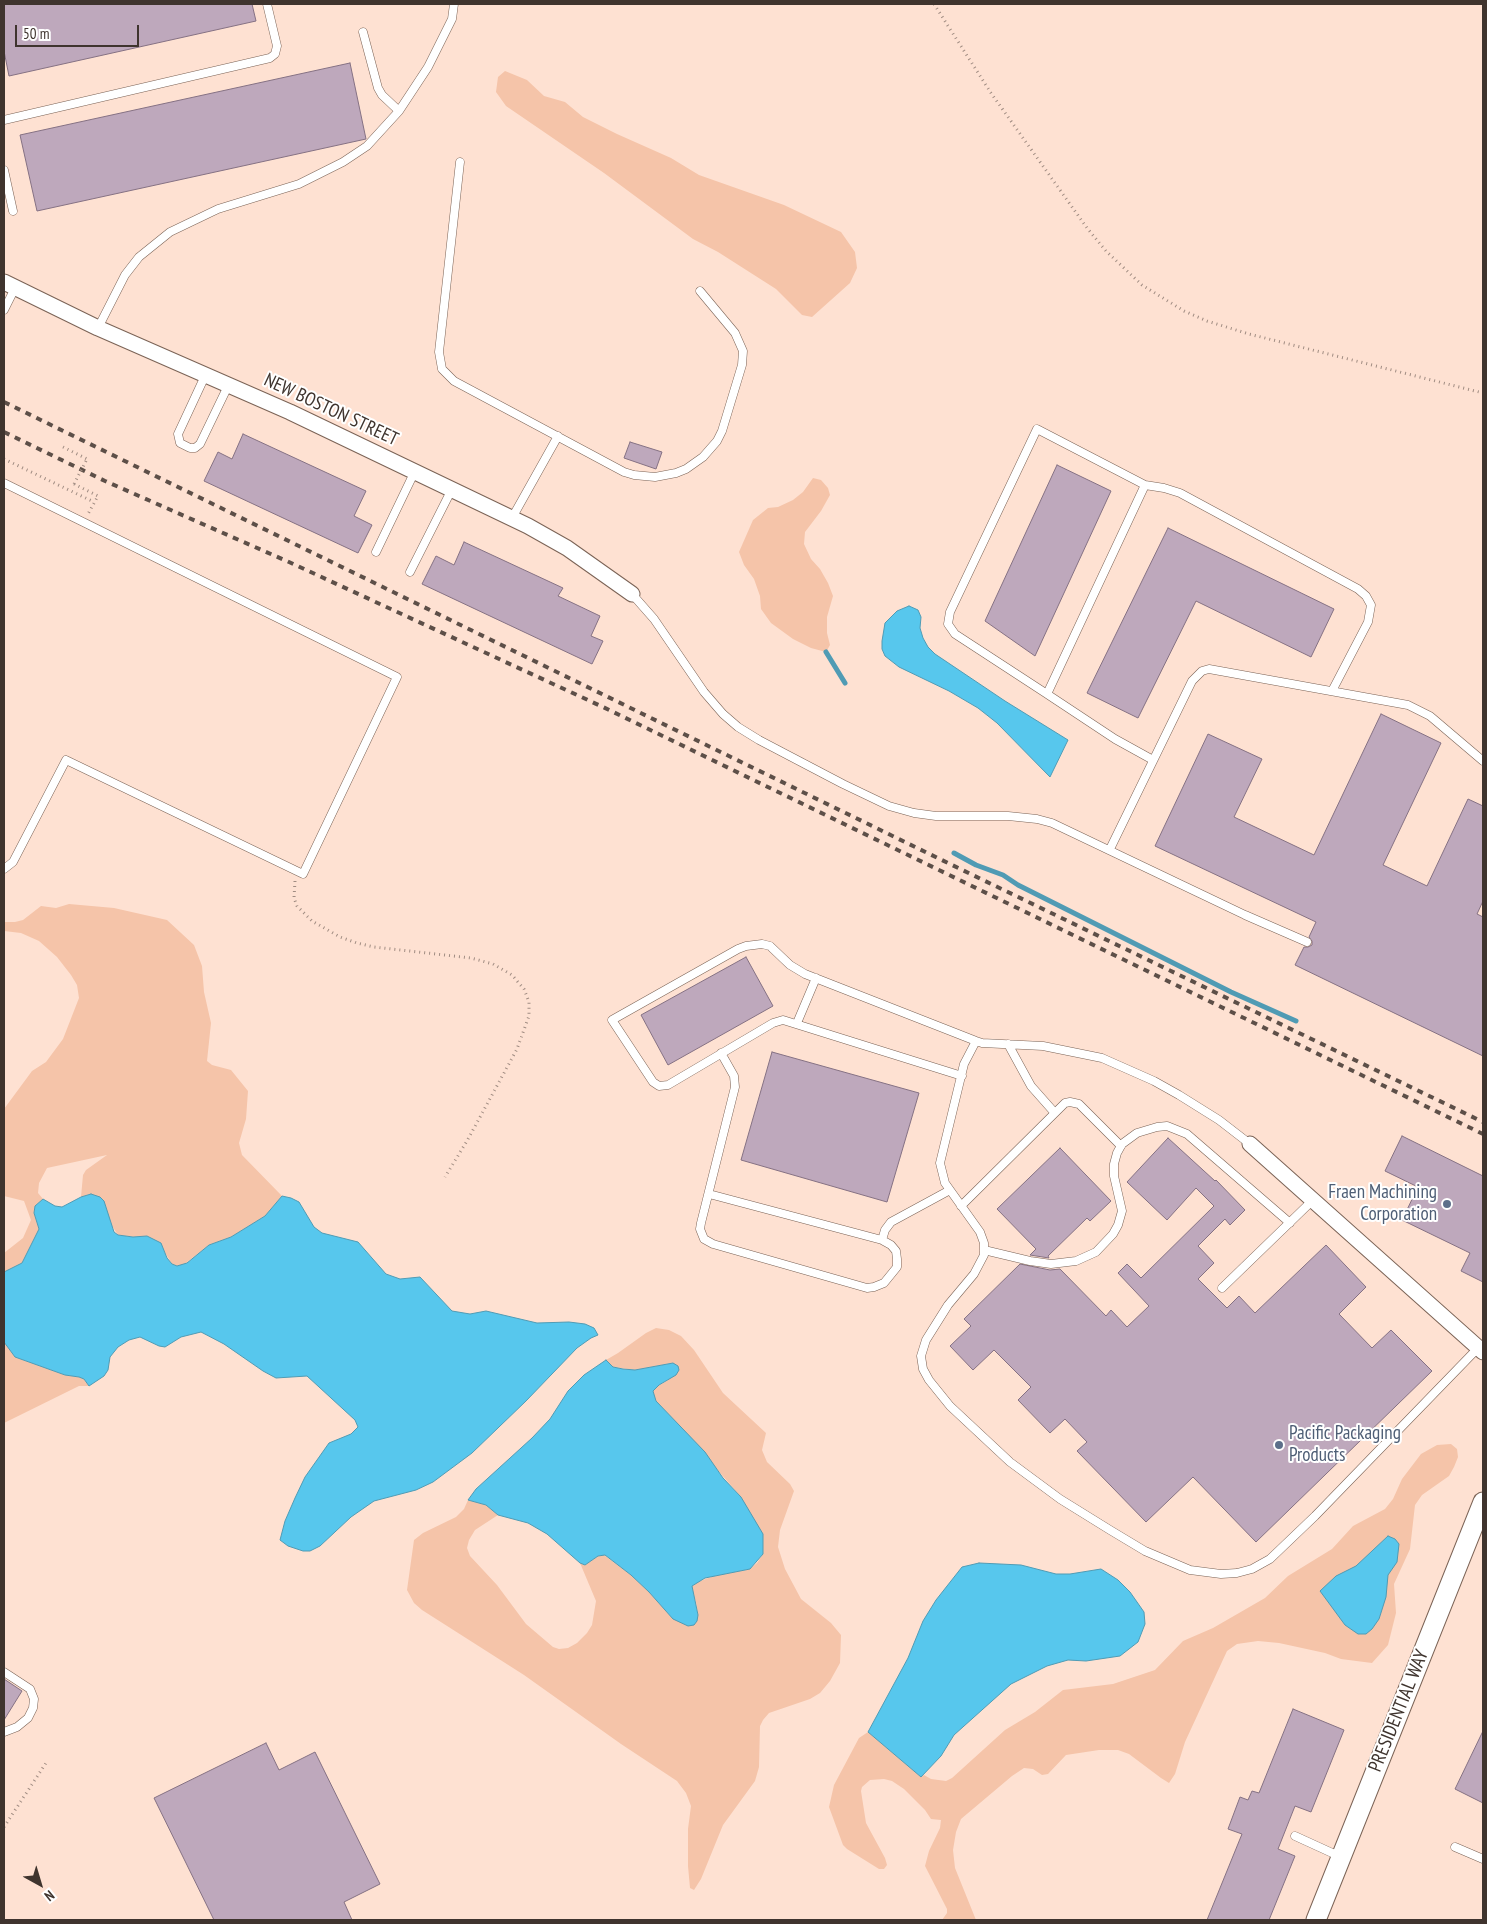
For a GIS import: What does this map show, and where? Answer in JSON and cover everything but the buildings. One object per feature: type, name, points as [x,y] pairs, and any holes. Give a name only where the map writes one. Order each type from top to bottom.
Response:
[{"type":"street","name":"NEW BOSTON STREET","points":[[9,285],[98,328],[290,412],[512,518],[567,548],[632,594]]},
{"type":"street","points":[[1250,1144],[1481,1350]]},
{"type":"street","name":"PRESIDENTIAL WAY","points":[[1316,1920],[1483,1502]]},
{"type":"lane","points":[[4,120],[270,58],[275,54],[277,46],[267,4]]},
{"type":"lane","points":[[98,328],[125,275],[139,257],[170,232],[218,209],[299,184],[336,166],[368,146],[399,111],[428,66],[452,19],[454,4]]},
{"type":"lane","points":[[364,32],[378,88],[399,111]]},
{"type":"lane","points":[[460,162],[439,352],[440,363],[446,374],[454,381],[624,472],[644,477],[666,476],[676,473],[703,457],[722,432],[743,358],[742,344],[735,332],[700,291]]},
{"type":"lane","points":[[4,170],[13,211]]},
{"type":"lane","points":[[4,310],[9,285]]},
{"type":"lane","points":[[205,376],[178,434],[180,443],[188,447],[196,448],[200,444],[228,386]]},
{"type":"lane","points":[[1153,760],[1115,739],[955,634],[948,624],[950,612],[1037,429],[1145,484],[1180,493],[1358,589],[1366,596],[1371,605],[1368,622],[1332,691]]},
{"type":"lane","points":[[512,518],[558,436]]},
{"type":"lane","points":[[376,552],[415,471]]},
{"type":"lane","points":[[4,483],[398,677],[303,874],[66,760],[13,862],[4,869]]},
{"type":"lane","points":[[1048,694],[1145,484]]},
{"type":"lane","points":[[410,572],[452,489]]},
{"type":"lane","points":[[632,594],[654,619],[704,692],[717,708],[738,727],[843,784],[905,812],[936,816],[1008,816],[1037,819],[1065,828],[1307,942]]},
{"type":"lane","points":[[1110,849],[1192,680],[1202,671],[1216,669],[1399,702],[1416,708],[1430,716],[1483,762]]},
{"type":"lane","points":[[962,1076],[784,1020],[776,1021],[666,1086],[656,1085],[652,1082],[612,1020],[746,946],[762,944],[770,946],[790,965],[816,978],[976,1042],[1032,1044],[1102,1058],[1154,1082],[1198,1106],[1235,1131],[1250,1144]]},
{"type":"lane","points":[[797,1023],[816,978]]},
{"type":"lane","points":[[976,1042],[967,1056],[940,1163],[943,1178],[980,1232],[984,1243],[984,1250],[980,1264],[948,1304],[926,1340],[921,1356],[923,1369],[929,1380],[950,1406],[988,1443],[1031,1479],[1145,1551],[1190,1570],[1221,1574],[1237,1573],[1252,1569],[1270,1559],[1481,1350]]},
{"type":"lane","points":[[1008,1044],[1031,1086],[1054,1112]]},
{"type":"lane","points":[[709,1194],[882,1240],[891,1245],[896,1251],[898,1259],[896,1267],[881,1285],[874,1288],[863,1287],[707,1241],[702,1236],[700,1226],[735,1084],[734,1076],[722,1053]]},
{"type":"lane","points":[[962,1206],[1065,1103],[1076,1103],[1121,1146]]},
{"type":"lane","points":[[984,1250],[1030,1262],[1052,1264],[1076,1261],[1096,1252],[1113,1234],[1122,1211],[1114,1176],[1114,1164],[1121,1146],[1128,1139],[1145,1129],[1168,1126],[1178,1129],[1195,1140],[1290,1223]]},
{"type":"lane","points":[[882,1240],[885,1230],[891,1222],[950,1190]]},
{"type":"lane","points":[[1222,1288],[1313,1200]]},
{"type":"lane","points":[[4,1672],[30,1689],[34,1699],[33,1708],[28,1718],[17,1727],[4,1732]]},
{"type":"lane","points":[[1294,1836],[1341,1856]]},
{"type":"lane","points":[[1455,1847],[1483,1859]]},
{"type":"path","points":[[934,4],[991,93],[1087,228],[1106,251],[1142,285],[1184,311],[1207,321],[1249,334],[1483,393]]},
{"type":"path","points":[[63,447],[87,459],[74,484],[98,496],[84,523]]},
{"type":"path","points":[[4,459],[94,502]]},
{"type":"path","points":[[298,871],[293,888],[294,898],[298,906],[312,921],[340,937],[374,947],[471,958],[486,962],[508,972],[524,989],[528,997],[530,1012],[524,1033],[507,1070],[445,1176]]},
{"type":"path","points":[[4,1827],[46,1763]]},
{"type":"shaded area","points":[[505,71],[527,80],[544,96],[565,102],[583,117],[671,158],[699,175],[784,205],[841,232],[855,252],[857,268],[850,283],[812,317],[802,315],[776,289],[718,252],[693,239],[604,173],[506,106],[496,92],[498,77]]},
{"type":"shaded area","points":[[813,478],[821,480],[828,488],[830,495],[821,511],[805,532],[804,544],[811,559],[820,569],[828,583],[833,596],[827,617],[827,633],[830,645],[826,652],[811,648],[793,639],[771,623],[761,609],[760,596],[754,579],[744,565],[739,552],[753,520],[768,508],[778,507],[793,500],[803,492]]},
{"type":"shaded area","points":[[69,904],[114,908],[167,920],[194,945],[202,966],[204,992],[211,1023],[207,1061],[212,1065],[231,1070],[248,1091],[246,1119],[239,1143],[242,1155],[282,1196],[265,1216],[231,1237],[209,1245],[182,1266],[172,1264],[164,1251],[147,1236],[118,1235],[91,1194],[81,1197],[83,1175],[86,1170],[107,1155],[47,1168],[39,1183],[38,1193],[43,1199],[35,1206],[34,1213],[39,1229],[22,1263],[4,1272],[4,1253],[23,1238],[31,1220],[24,1201],[4,1196],[4,1109],[32,1071],[46,1062],[63,1039],[79,998],[77,985],[57,957],[39,941],[21,933],[4,931],[4,922],[23,920],[41,906],[56,908]]},
{"type":"shaded area","points":[[656,1328],[669,1330],[681,1336],[694,1350],[723,1393],[766,1433],[762,1450],[767,1462],[790,1484],[794,1491],[780,1530],[778,1547],[785,1569],[801,1599],[831,1623],[841,1635],[840,1663],[830,1681],[820,1693],[810,1699],[769,1713],[763,1720],[760,1726],[759,1767],[755,1781],[723,1825],[701,1879],[694,1890],[690,1888],[688,1866],[688,1829],[691,1806],[686,1793],[677,1781],[524,1675],[422,1610],[414,1603],[407,1590],[414,1540],[423,1533],[456,1517],[464,1509],[468,1500],[486,1505],[498,1515],[475,1530],[467,1548],[470,1556],[497,1585],[526,1624],[553,1647],[559,1649],[568,1648],[577,1643],[592,1625],[596,1601],[580,1563],[585,1565],[598,1556],[604,1555],[631,1575],[673,1619],[698,1615],[692,1591],[692,1586],[697,1582],[717,1575],[750,1569],[757,1563],[763,1554],[741,1497],[656,1401],[653,1395],[655,1388],[668,1380],[673,1363],[635,1370],[613,1367],[606,1360]]},
{"type":"shaded area","points":[[4,1342],[15,1357],[65,1375],[79,1377],[84,1379],[89,1386],[79,1386],[4,1423]]},
{"type":"shaded area","points":[[1451,1444],[1457,1449],[1458,1457],[1449,1476],[1422,1495],[1415,1505],[1410,1549],[1394,1584],[1396,1613],[1388,1645],[1372,1663],[1341,1659],[1325,1653],[1279,1643],[1258,1641],[1237,1644],[1227,1651],[1185,1742],[1175,1774],[1169,1783],[1129,1754],[1118,1750],[1099,1750],[1066,1755],[1048,1774],[1042,1775],[1033,1769],[1024,1768],[961,1819],[956,1832],[953,1850],[955,1868],[976,1920],[942,1920],[947,1913],[947,1909],[925,1866],[929,1851],[940,1828],[941,1820],[931,1819],[925,1810],[904,1789],[892,1781],[884,1779],[870,1780],[862,1787],[861,1791],[866,1823],[885,1858],[887,1865],[884,1869],[879,1869],[843,1845],[829,1807],[834,1785],[859,1738],[868,1732],[921,1777],[924,1775],[931,1779],[946,1781],[952,1778],[1005,1730],[1035,1712],[1063,1690],[1113,1684],[1155,1670],[1183,1641],[1213,1628],[1265,1598],[1288,1576],[1332,1549],[1353,1526],[1385,1509],[1393,1499],[1402,1479],[1421,1454],[1437,1445]]},
{"type":"water","points":[[909,606],[918,610],[921,617],[920,628],[923,638],[935,654],[1068,740],[1050,777],[997,723],[978,708],[949,691],[899,667],[885,656],[882,649],[882,641],[885,623],[897,611]]},
{"type":"water","points":[[91,1194],[100,1197],[104,1201],[114,1232],[118,1235],[133,1237],[147,1236],[161,1243],[167,1258],[172,1264],[177,1266],[187,1263],[209,1245],[231,1237],[265,1216],[282,1196],[291,1198],[299,1202],[314,1227],[322,1233],[358,1242],[386,1274],[400,1279],[420,1277],[452,1311],[470,1314],[486,1311],[537,1323],[569,1322],[585,1324],[594,1328],[598,1335],[577,1348],[472,1453],[433,1482],[416,1490],[374,1501],[351,1517],[320,1546],[310,1551],[303,1551],[288,1546],[280,1540],[285,1521],[295,1498],[305,1477],[329,1443],[351,1434],[358,1427],[355,1420],[307,1376],[276,1378],[224,1344],[201,1332],[181,1337],[165,1347],[140,1337],[129,1340],[118,1347],[110,1357],[108,1370],[104,1376],[89,1386],[84,1379],[79,1377],[65,1375],[15,1357],[4,1342],[4,1272],[22,1263],[39,1229],[34,1213],[35,1206],[43,1199],[55,1206],[62,1207]]},
{"type":"water","points":[[606,1360],[613,1367],[635,1370],[673,1363],[678,1366],[679,1370],[676,1375],[653,1391],[656,1401],[705,1452],[723,1478],[741,1497],[763,1534],[763,1554],[750,1569],[705,1578],[692,1586],[698,1615],[694,1625],[688,1626],[673,1619],[631,1575],[605,1555],[598,1556],[585,1565],[580,1563],[547,1534],[528,1523],[498,1515],[486,1505],[468,1500],[476,1489],[550,1419],[568,1391],[584,1375]]},
{"type":"water","points":[[1388,1536],[1395,1539],[1399,1544],[1397,1562],[1388,1575],[1386,1597],[1379,1619],[1366,1634],[1358,1634],[1345,1625],[1320,1591],[1336,1576],[1356,1566]]},
{"type":"water","points":[[979,1563],[1021,1565],[1056,1574],[1070,1574],[1101,1569],[1118,1580],[1130,1592],[1144,1612],[1145,1624],[1138,1642],[1120,1656],[1086,1661],[1068,1660],[1047,1666],[1011,1684],[954,1735],[941,1756],[921,1777],[868,1732],[908,1658],[923,1621],[936,1600],[962,1567]]},
{"type":"waterway","points":[[826,652],[845,683]]},
{"type":"waterway","points":[[954,853],[976,865],[1003,875],[1018,885],[1231,992],[1296,1021]]},
{"type":"railway","points":[[4,402],[1483,1122]]},
{"type":"railway","points":[[4,432],[105,481],[289,562],[603,707],[1483,1134]]},
{"type":"place","name":"Fraen Machining Corporation","points":[[1447,1204]]},
{"type":"place","name":"Pacific Packaging Products","points":[[1279,1445]]}]
